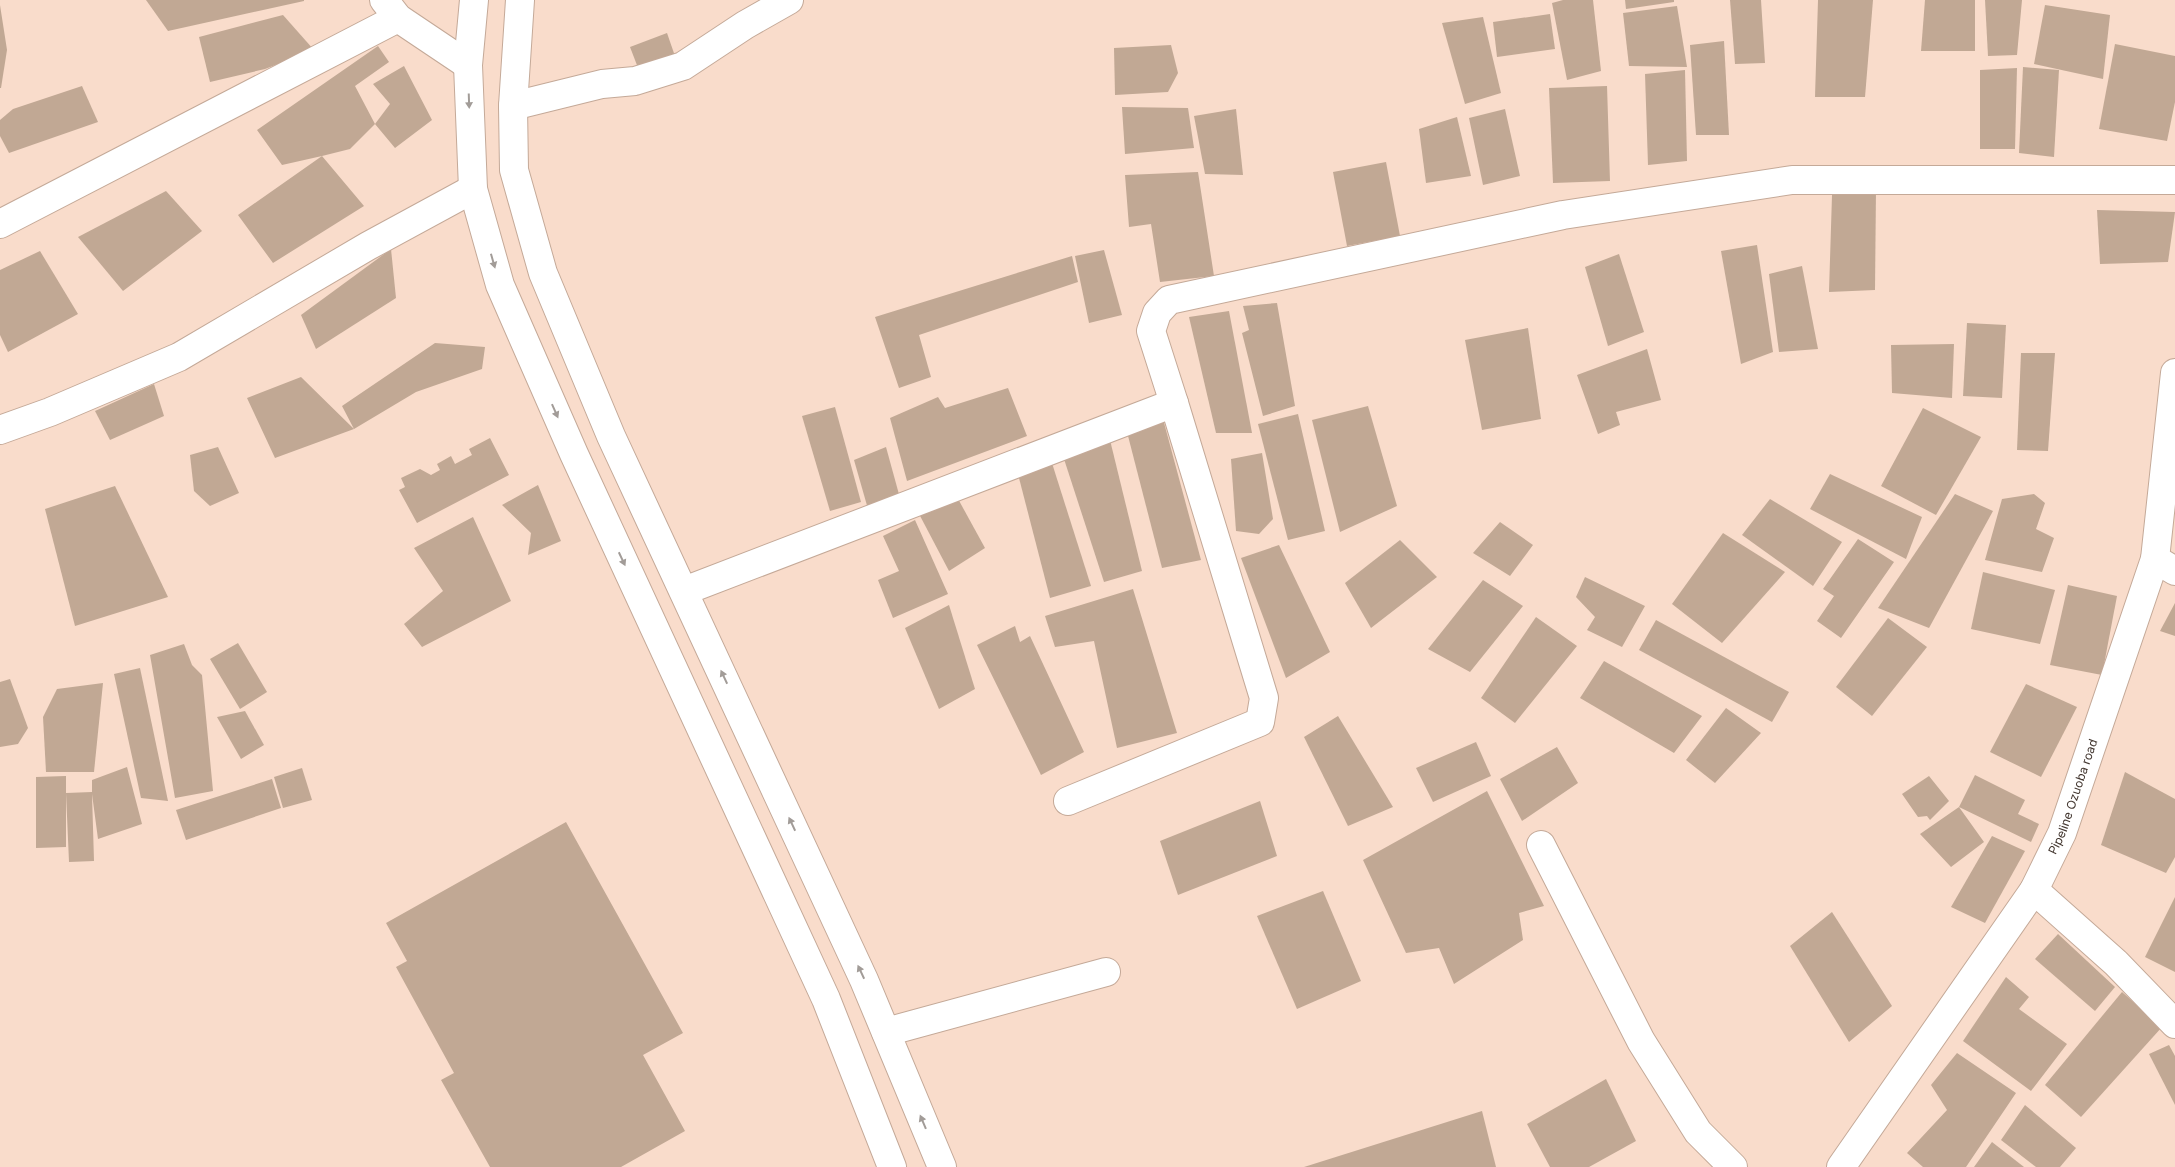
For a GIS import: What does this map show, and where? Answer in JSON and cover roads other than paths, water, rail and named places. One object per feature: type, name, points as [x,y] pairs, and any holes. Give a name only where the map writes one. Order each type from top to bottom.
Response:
[{"type":"street","points":[[474,0],[468,65],[473,190],[500,285],[603,517],[826,999],[892,1167]]},
{"type":"street","points":[[520,0],[513,106],[514,170],[543,273],[611,436],[864,980],[942,1167]]},
{"type":"street","points":[[513,106],[602,84],[635,81],[683,66],[745,25],[789,0]]},
{"type":"street","points":[[0,224],[391,9],[468,65]]},
{"type":"street","points":[[1068,801],[1260,722],[1264,698],[1151,331],[1157,313],[1169,300],[1563,215],[1792,180],[2175,180]]},
{"type":"street","points":[[0,430],[50,412],[179,358],[368,246],[473,190]]},
{"type":"street","name":"Pipeline Ozuoba road","points":[[1847,1165],[2034,890],[2062,833],[2165,565],[2175,372]]},
{"type":"street","points":[[684,591],[1174,403]]},
{"type":"street","points":[[1541,845],[1641,1041],[1698,1132],[1733,1167]]},
{"type":"street","points":[[2034,890],[2116,963],[2175,1024]]},
{"type":"street","points":[[886,1032],[1106,972]]}]
